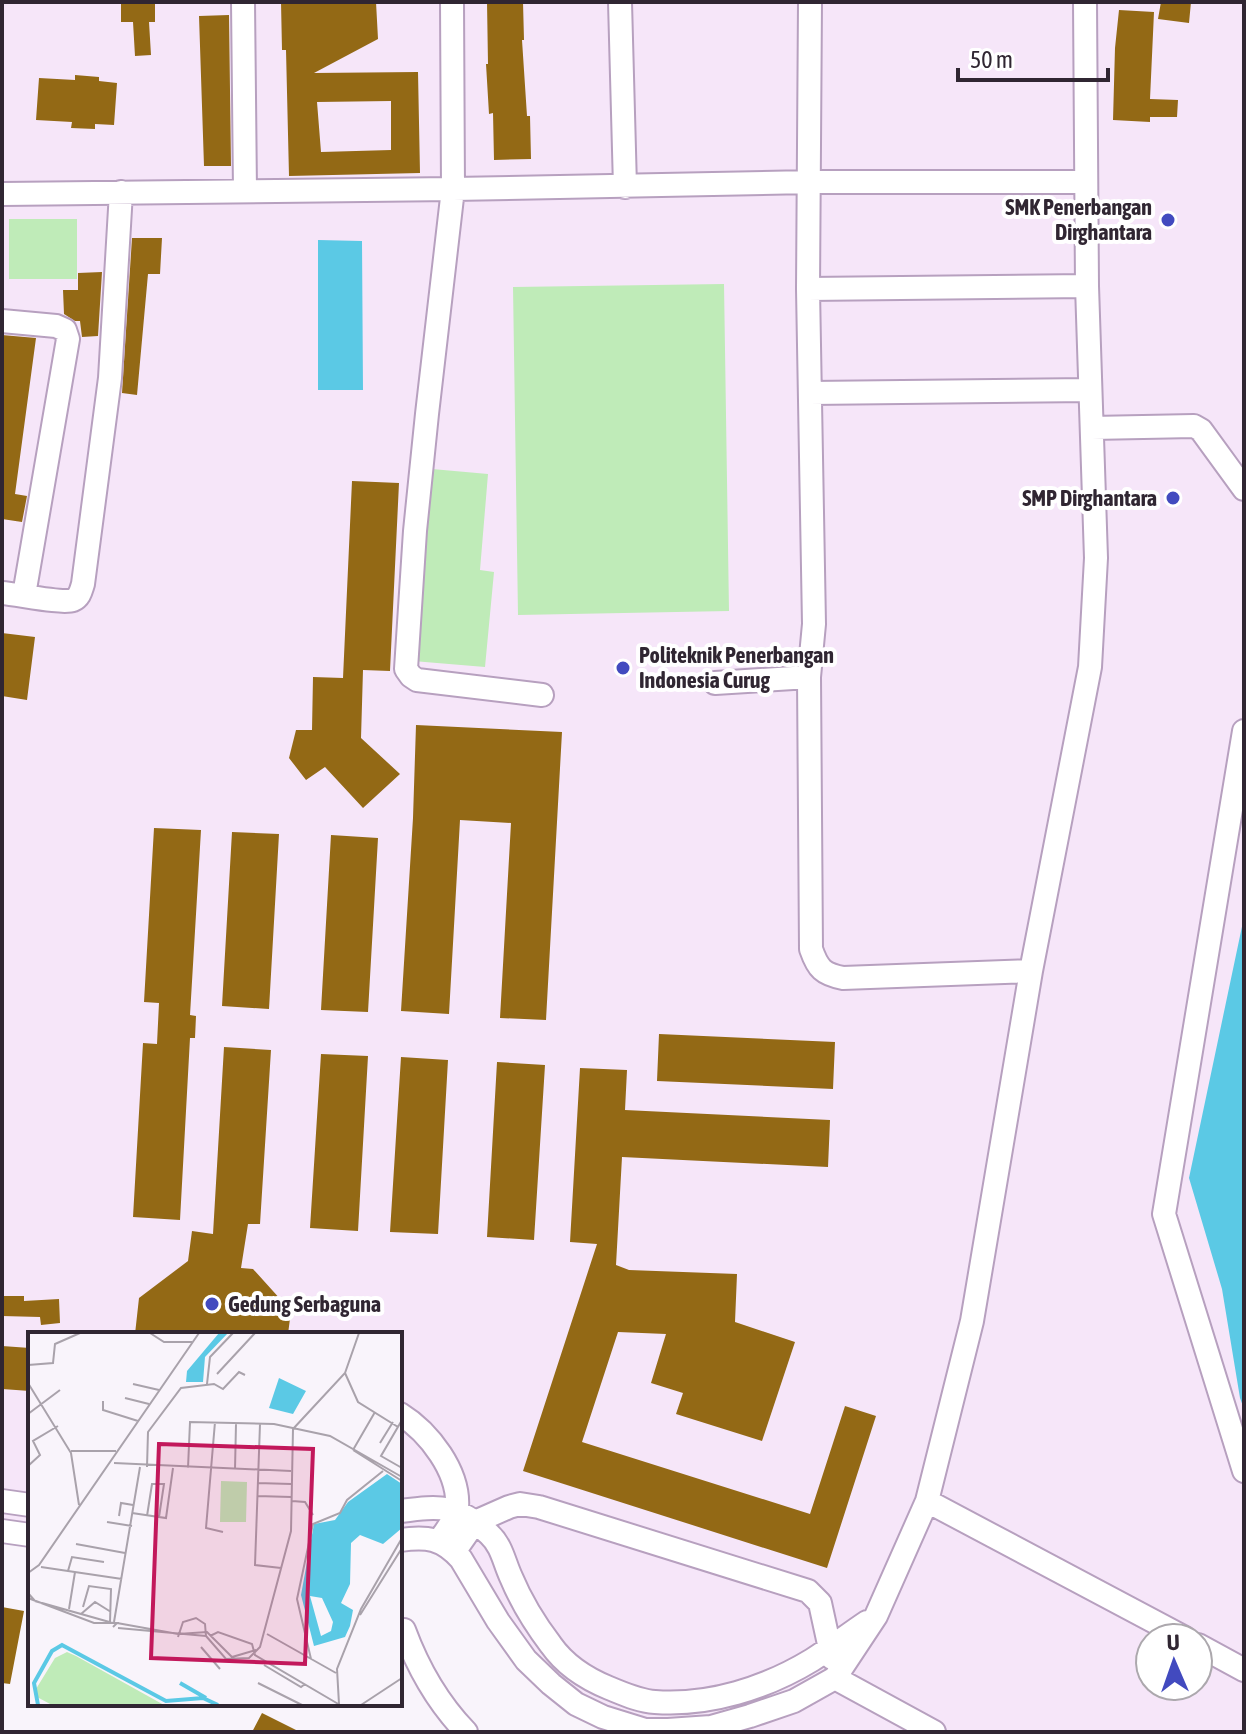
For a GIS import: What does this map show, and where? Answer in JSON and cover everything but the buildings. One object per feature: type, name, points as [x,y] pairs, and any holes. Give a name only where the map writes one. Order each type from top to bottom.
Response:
[{"type":"street","points":[[243,2],[245,191]]},
{"type":"street","points":[[452,2],[453,189],[415,531],[406,669],[417,680],[542,695]]},
{"type":"street","points":[[620,2],[625,187]]},
{"type":"street","points":[[810,2],[808,289],[814,624],[809,677],[811,949],[815,961],[826,974],[843,978],[1031,971]]},
{"type":"street","points":[[402,1540],[418,1537],[447,1546],[461,1559],[498,1621],[526,1660],[599,1724],[645,1730],[711,1727],[794,1701],[835,1678],[876,1616],[927,1501],[972,1321],[1031,971],[1090,667],[1096,558],[1087,286],[1085,2]]},
{"type":"street","points":[[2,194],[810,182],[1086,182]]},
{"type":"street","points":[[2,321],[56,326],[65,330],[68,339],[13,594],[72,600],[78,596],[83,584],[110,378],[121,192]]},
{"type":"street","points":[[808,289],[1087,286]]},
{"type":"street","points":[[810,393],[1090,390]]},
{"type":"street","points":[[1092,428],[1194,426],[1201,430],[1244,489]]},
{"type":"street","points":[[715,683],[809,677]]},
{"type":"street","points":[[1244,731],[1164,1214],[1244,1471]]},
{"type":"street","points":[[402,1415],[412,1421],[444,1461],[466,1517]]},
{"type":"street","points":[[2,1501],[28,1505]]},
{"type":"street","points":[[927,1501],[1155,1622]]},
{"type":"street","points":[[447,1546],[466,1517],[520,1504],[531,1505],[808,1591],[820,1603],[835,1678]]},
{"type":"street","points":[[402,1511],[435,1507],[466,1517],[492,1537],[501,1549],[522,1601],[553,1648],[576,1670],[596,1682],[628,1696],[653,1702],[692,1702],[752,1688],[789,1672],[876,1616]]},
{"type":"street","points":[[2,1531],[28,1535]]},
{"type":"street","points":[[404,1630],[416,1662],[450,1715],[466,1732]]},
{"type":"street","points":[[1214,1654],[1244,1670]]},
{"type":"street","points":[[835,1678],[934,1732]]},
{"type":"street","points":[[599,1724],[616,1691]]},
{"type":"shaded area","name":"Politeknik Penerbangan Indonesia Curug","points":[[2,2],[1244,2],[1244,1732],[621,1732],[532,1671],[458,1554],[402,1541],[402,1332],[28,1332],[28,1530],[2,1526]]},
{"type":"green space","points":[[9,219],[77,219],[77,279],[9,279]]},
{"type":"green space","points":[[724,284],[729,611],[518,615],[513,287]]},
{"type":"green space","points":[[432,469],[488,474],[480,570],[494,572],[485,667],[401,660],[424,566]]},
{"type":"water","points":[[318,240],[362,241],[363,390],[318,390]]},
{"type":"water","points":[[1244,917],[1244,1409],[1222,1289],[1189,1178]]},
{"type":"place","name":"SMK Penerbangan Dirghantara","points":[[1168,220]]},
{"type":"place","name":"SMP Dirghantara","points":[[1173,498]]},
{"type":"place","name":"Politeknik Penerbangan Indonesia Curug","points":[[623,668]]},
{"type":"place","name":"Gedung Serbaguna","points":[[212,1304]]}]
